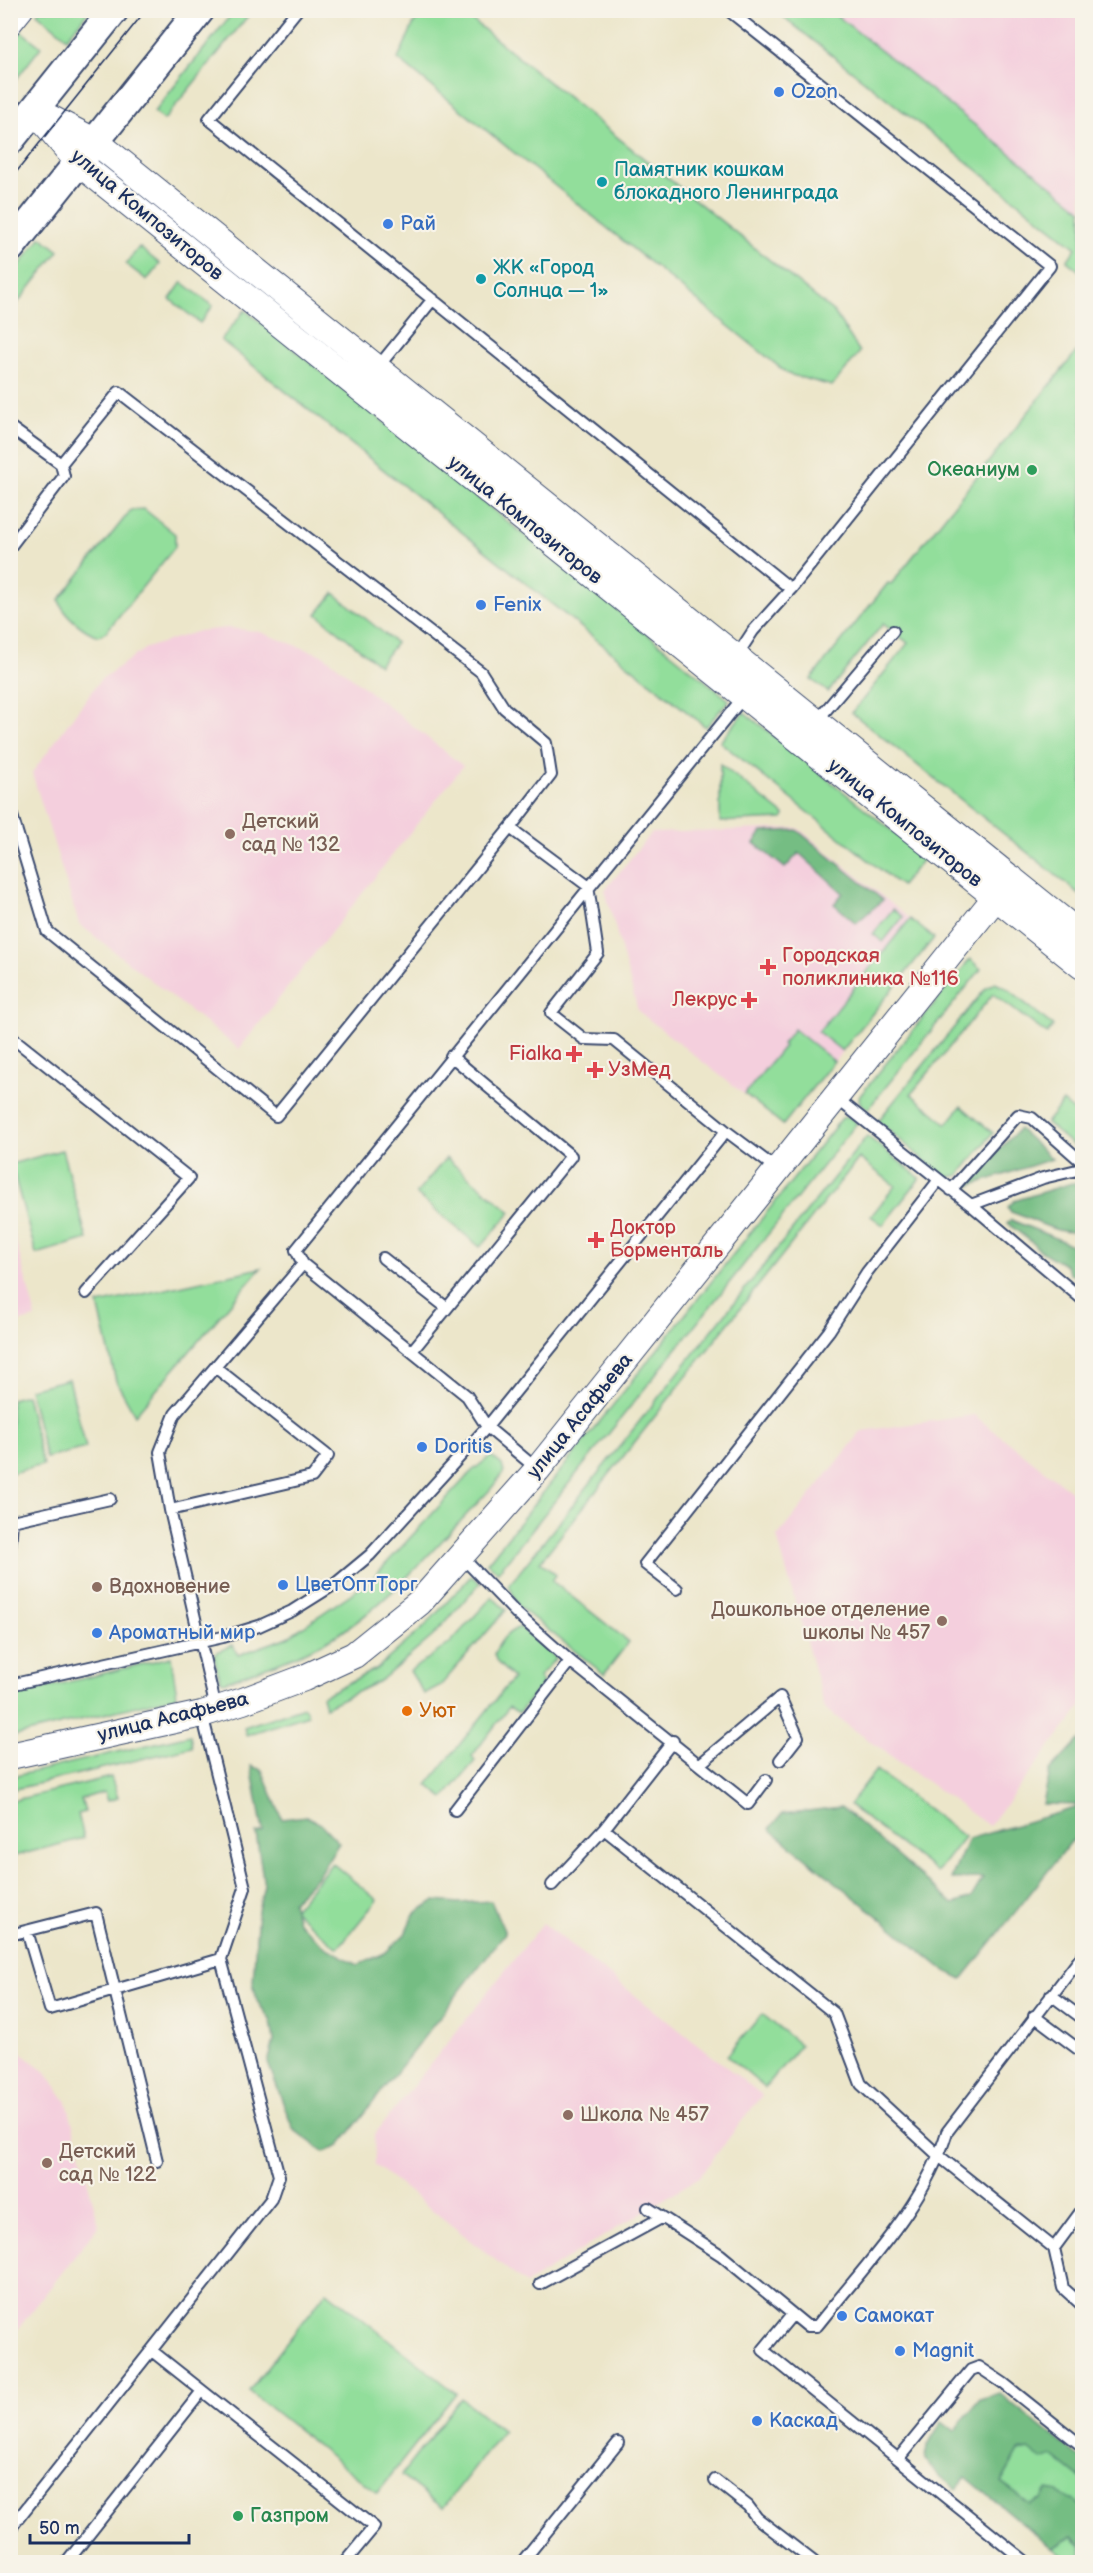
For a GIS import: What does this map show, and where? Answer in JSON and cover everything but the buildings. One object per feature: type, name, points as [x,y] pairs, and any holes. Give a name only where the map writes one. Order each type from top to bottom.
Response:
[{"type":"main road","points":[[10,140],[114,10]]},
{"type":"main road","points":[[10,248],[200,10]]},
{"type":"street","points":[[10,26],[23,10]]},
{"type":"street","name":"улица Композиторов","points":[[35,111],[377,368],[735,657],[752,686]]},
{"type":"street","name":"улица Композиторов","points":[[87,152],[361,388],[752,686],[1003,887],[1083,966]]},
{"type":"street","name":"улица Композиторов","points":[[1003,887],[1083,936]]},
{"type":"street","name":"улица Асафьева","points":[[10,1756],[209,1712],[304,1678],[354,1655],[420,1602],[537,1470],[1003,887]]},
{"type":"lane","points":[[297,10],[209,119],[791,589]]},
{"type":"lane","points":[[728,10],[1050,266],[791,589],[753,631],[735,657]]},
{"type":"lane","points":[[361,388],[433,299]]},
{"type":"lane","points":[[10,809],[47,931],[276,1116],[551,775],[546,743],[504,708],[481,672],[119,392],[61,464]]},
{"type":"lane","points":[[10,427],[61,464],[64,477],[10,548]]},
{"type":"lane","points":[[809,731],[893,631]]},
{"type":"lane","points":[[537,1470],[487,1427],[467,1396],[303,1264],[296,1250],[752,686]]},
{"type":"lane","points":[[510,828],[588,886],[598,953],[551,1013],[584,1039],[614,1040],[778,1170]]},
{"type":"lane","points":[[10,1036],[189,1178],[86,1293]]},
{"type":"lane","points":[[411,1351],[571,1156],[451,1056]]},
{"type":"lane","points":[[835,1096],[1083,1299]]},
{"type":"lane","points":[[951,1190],[1018,1115],[1032,1118],[1083,1162]]},
{"type":"lane","points":[[10,1685],[200,1643],[259,1626],[292,1611],[335,1584],[370,1555],[487,1427],[726,1131]]},
{"type":"lane","points":[[971,1205],[1043,1178],[1077,1170],[1083,1172]]},
{"type":"lane","points":[[677,1589],[645,1564],[829,1331],[867,1272],[938,1181]]},
{"type":"lane","points":[[383,1257],[447,1308]]},
{"type":"lane","points":[[10,2529],[272,2199],[279,2176],[221,1959],[245,1888],[209,1712],[200,1643],[170,1510],[160,1452],[175,1414],[303,1264]]},
{"type":"lane","points":[[170,1510],[312,1477],[328,1456],[215,1367]]},
{"type":"lane","points":[[10,1547],[12,1521],[110,1498]]},
{"type":"lane","points":[[460,1556],[516,1612],[570,1661],[673,1741],[748,1804],[766,1780]]},
{"type":"lane","points":[[455,1810],[570,1661]]},
{"type":"lane","points":[[700,1764],[780,1697],[798,1737],[780,1760]]},
{"type":"lane","points":[[552,1886],[604,1829],[673,1741]]},
{"type":"lane","points":[[604,1829],[834,2013],[861,2084],[939,2156],[1054,2248],[1063,2288],[1083,2305]]},
{"type":"lane","points":[[10,1935],[96,1913],[157,2161]]},
{"type":"lane","points":[[27,1931],[50,2009],[221,1959]]},
{"type":"lane","points":[[648,2208],[721,2255],[807,2326],[817,2326],[917,2199],[939,2156],[947,2132],[1034,2016],[1083,1956]]},
{"type":"lane","points":[[1051,1995],[1083,2018]]},
{"type":"lane","points":[[1034,2016],[1083,2052]]},
{"type":"lane","points":[[1054,2248],[1083,2210]]},
{"type":"lane","points":[[540,2284],[661,2218]]},
{"type":"lane","points":[[792,2315],[763,2350],[1026,2562]]},
{"type":"lane","points":[[152,2350],[374,2527],[345,2562]]},
{"type":"lane","points":[[898,2459],[971,2370],[979,2367],[1003,2382],[1083,2446]]},
{"type":"lane","points":[[67,2562],[202,2391]]},
{"type":"lane","points":[[522,2562],[618,2443]]},
{"type":"lane","points":[[715,2480],[748,2506],[757,2518],[814,2562]]},
{"type":"shaded area","points":[[831,11],[1082,11],[1082,210]]},
{"type":"shaded area","name":"Детский сад № 132","points":[[228,628],[257,631],[325,656],[463,766],[239,1049],[79,924],[32,773],[100,680],[146,648],[199,631]]},
{"type":"shaded area","name":"Городская поликлиника №116","points":[[798,828],[934,938],[783,1125],[638,1011],[605,890],[651,833]]},
{"type":"shaded area","points":[[11,1223],[36,1318],[10,1324]]},
{"type":"shaded area","name":"Дошкольное отделение школы № 457","points":[[974,1415],[1082,1500],[1082,1706],[989,1826],[825,1709],[777,1537],[862,1431]]},
{"type":"shaded area","name":"Школа № 457","points":[[543,1923],[762,2095],[698,2178],[526,2284],[375,2165],[374,2135]]},
{"type":"shaded area","name":"Детский сад № 122","points":[[11,2045],[46,2072],[67,2102],[99,2225],[11,2338]]},
{"type":"green space","points":[[39,10],[89,11],[67,38],[37,13]]},
{"type":"green space","points":[[431,10],[461,11],[834,312],[860,352],[832,386],[788,374],[398,59],[414,23]]},
{"type":"green space","points":[[234,11],[252,11],[164,120],[154,112]]},
{"type":"green space","points":[[776,11],[831,11],[1082,210],[1082,273],[1067,261],[1076,248]]},
{"type":"green space","points":[[21,31],[41,47],[11,86],[11,45]]},
{"type":"green space","points":[[41,237],[59,251],[11,311],[11,276]]},
{"type":"green space","points":[[139,247],[160,264],[147,280],[126,264]]},
{"type":"green space","points":[[182,282],[213,306],[200,323],[170,299]]},
{"type":"green space","points":[[245,310],[729,700],[706,727],[221,340]]},
{"type":"green space","name":"Океаниум","points":[[1077,351],[1080,353],[1082,351],[1082,896],[852,713],[908,643],[883,624],[828,692],[811,679],[888,583],[891,584]]},
{"type":"green space","points":[[144,509],[175,534],[175,547],[106,632],[99,636],[93,634],[70,617],[59,600],[131,510]]},
{"type":"green space","points":[[334,593],[396,643],[379,665],[317,614]]},
{"type":"green space","points":[[744,712],[925,857],[901,886],[720,742]]},
{"type":"green space","points":[[720,764],[784,815],[783,819],[720,822]]},
{"type":"green space","points":[[797,830],[883,900],[856,923],[834,904],[843,893],[799,853],[785,868],[754,843],[762,832]]},
{"type":"green space","points":[[893,909],[903,917],[883,942],[873,934]]},
{"type":"green space","points":[[910,919],[934,938],[842,1051],[818,1032]]},
{"type":"green space","points":[[970,959],[981,969],[868,1109],[860,1103],[859,1097]]},
{"type":"green space","points":[[995,983],[1006,988],[1053,1026],[1047,1034],[993,994],[911,1094],[947,1124],[961,1106],[993,1133],[959,1175],[945,1178],[878,1121],[986,988]]},
{"type":"green space","points":[[794,1029],[834,1061],[783,1125],[745,1094],[784,1046],[782,1044]]},
{"type":"green space","points":[[1063,1102],[1082,1118],[1082,1153],[1046,1123]]},
{"type":"green space","points":[[849,1117],[857,1123],[498,1572],[487,1563],[842,1118]]},
{"type":"green space","points":[[1019,1129],[1052,1159],[969,1186],[967,1183]]},
{"type":"green space","points":[[867,1136],[920,1178],[883,1225],[871,1216],[895,1186],[859,1158],[540,1562],[556,1575],[552,1581],[629,1642],[604,1674],[518,1606],[509,1585]]},
{"type":"green space","points":[[62,1150],[87,1239],[36,1254],[11,1164]]},
{"type":"green space","points":[[446,1158],[511,1212],[480,1247],[416,1194]]},
{"type":"green space","points":[[1072,1183],[1082,1185],[1082,1230],[1074,1232],[1056,1229],[1011,1212],[1008,1207],[1014,1201]]},
{"type":"green space","points":[[1011,1220],[1081,1250],[1084,1262],[1082,1284],[1076,1276],[1070,1274],[1066,1266],[1036,1248],[1007,1223]]},
{"type":"green space","points":[[261,1268],[135,1415],[116,1381],[98,1304]]},
{"type":"green space","points":[[69,1379],[86,1448],[46,1458],[29,1389]]},
{"type":"green space","points":[[26,1395],[43,1465],[11,1473],[11,1399]]},
{"type":"green space","points":[[491,1456],[502,1465],[504,1472],[438,1546],[381,1602],[328,1640],[269,1666],[224,1682],[220,1680],[214,1656],[217,1652],[233,1645],[238,1655],[286,1638],[370,1581],[472,1471]]},
{"type":"green space","points":[[471,1576],[480,1583],[433,1636],[380,1681],[325,1707],[322,1696],[376,1669],[424,1627]]},
{"type":"green space","points":[[492,1597],[506,1610],[441,1685],[424,1694],[410,1671],[449,1644]]},
{"type":"green space","points":[[520,1627],[556,1658],[539,1677],[543,1683],[519,1713],[509,1707],[472,1756],[475,1761],[444,1798],[427,1785],[513,1678],[497,1662],[494,1654],[504,1638]]},
{"type":"green space","points":[[171,1657],[177,1696],[11,1737],[11,1696]]},
{"type":"green space","points":[[304,1707],[308,1715],[246,1735],[244,1727]]},
{"type":"green space","points":[[190,1735],[192,1747],[11,1790],[11,1777]]},
{"type":"green space","points":[[1079,1740],[1082,1745],[1082,1805],[1043,1804],[1050,1771]]},
{"type":"green space","points":[[251,1766],[262,1770],[282,1819],[306,1816],[321,1824],[339,1843],[317,1877],[292,1902],[298,1922],[325,1947],[358,1965],[385,1953],[405,1934],[414,1914],[434,1901],[459,1903],[491,1901],[505,1933],[340,2145],[324,2152],[293,2129],[268,2063],[274,2041],[271,2021],[257,2001],[253,1982],[258,1910],[264,1885],[256,1833],[263,1831]]},
{"type":"green space","points":[[876,1770],[964,1837],[937,1872],[849,1805]]},
{"type":"green space","points":[[111,1777],[118,1798],[107,1801],[104,1792],[81,1799],[85,1812],[78,1814],[84,1838],[11,1857],[11,1801]]},
{"type":"green space","points":[[1082,1806],[1082,1828],[962,1979],[944,1970],[770,1829],[782,1814],[841,1807],[953,1904],[971,1898],[983,1878],[951,1879],[968,1839]]},
{"type":"green space","points":[[332,1863],[377,1900],[338,1948],[293,1910]]},
{"type":"green space","points":[[762,2014],[800,2045],[765,2088],[727,2056]]},
{"type":"green space","points":[[327,2291],[456,2393],[377,2493],[249,2391]]},
{"type":"green space","points":[[999,2393],[1082,2459],[1082,2479],[1053,2456],[1042,2460],[1028,2449],[1019,2451],[1001,2483],[1030,2504],[1040,2499],[1047,2490],[1062,2493],[1082,2507],[1082,2546],[1072,2537],[1052,2548],[966,2477],[956,2489],[926,2460],[928,2445],[942,2422],[954,2431],[980,2399]]},
{"type":"green space","points":[[461,2398],[503,2431],[443,2508],[401,2475]]},
{"type":"green space","points":[[1028,2449],[1053,2456],[1082,2479],[1082,2507],[1073,2499],[1040,2499],[1030,2504],[1001,2483],[1019,2451]]},
{"type":"green space","points":[[1072,2537],[1082,2546],[1082,2562],[1070,2562],[1052,2548]]},
{"type":"tram line","points":[[10,180],[146,10]]},
{"type":"place","name":"Ozon","points":[[779,92]]},
{"type":"place","name":"Памятник кошкам блокадного Ленинграда","points":[[602,182]]},
{"type":"place","name":"Рай","points":[[388,224]]},
{"type":"place","name":"ЖК «Город Солнца — 1»","points":[[481,279]]},
{"type":"place","name":"Океаниум","points":[[1032,470]]},
{"type":"place","name":"Fenix","points":[[481,605]]},
{"type":"place","name":"Детский сад № 132","points":[[230,834]]},
{"type":"place","name":"Городская поликлиника №116","points":[[768,967]]},
{"type":"place","name":"Лекрус","points":[[749,1000]]},
{"type":"place","name":"Fialka","points":[[574,1054]]},
{"type":"place","name":"УзМед","points":[[595,1070]]},
{"type":"place","name":"Доктор Борменталь","points":[[596,1240]]},
{"type":"place","name":"Doritis","points":[[422,1447]]},
{"type":"place","name":"ЦветОптТорг","points":[[283,1585]]},
{"type":"place","name":"Вдохновение","points":[[97,1587]]},
{"type":"place","name":"Дошкольное отделение школы № 457","points":[[942,1621]]},
{"type":"place","name":"Ароматный мир","points":[[97,1633]]},
{"type":"place","name":"Уют","points":[[407,1711]]},
{"type":"place","name":"Школа № 457","points":[[568,2115]]},
{"type":"place","name":"Детский сад № 122","points":[[47,2163]]},
{"type":"place","name":"Самокат","points":[[842,2316]]},
{"type":"place","name":"Magnit","points":[[900,2351]]},
{"type":"place","name":"Каскад","points":[[757,2421]]},
{"type":"place","name":"Газпром","points":[[238,2516]]}]
